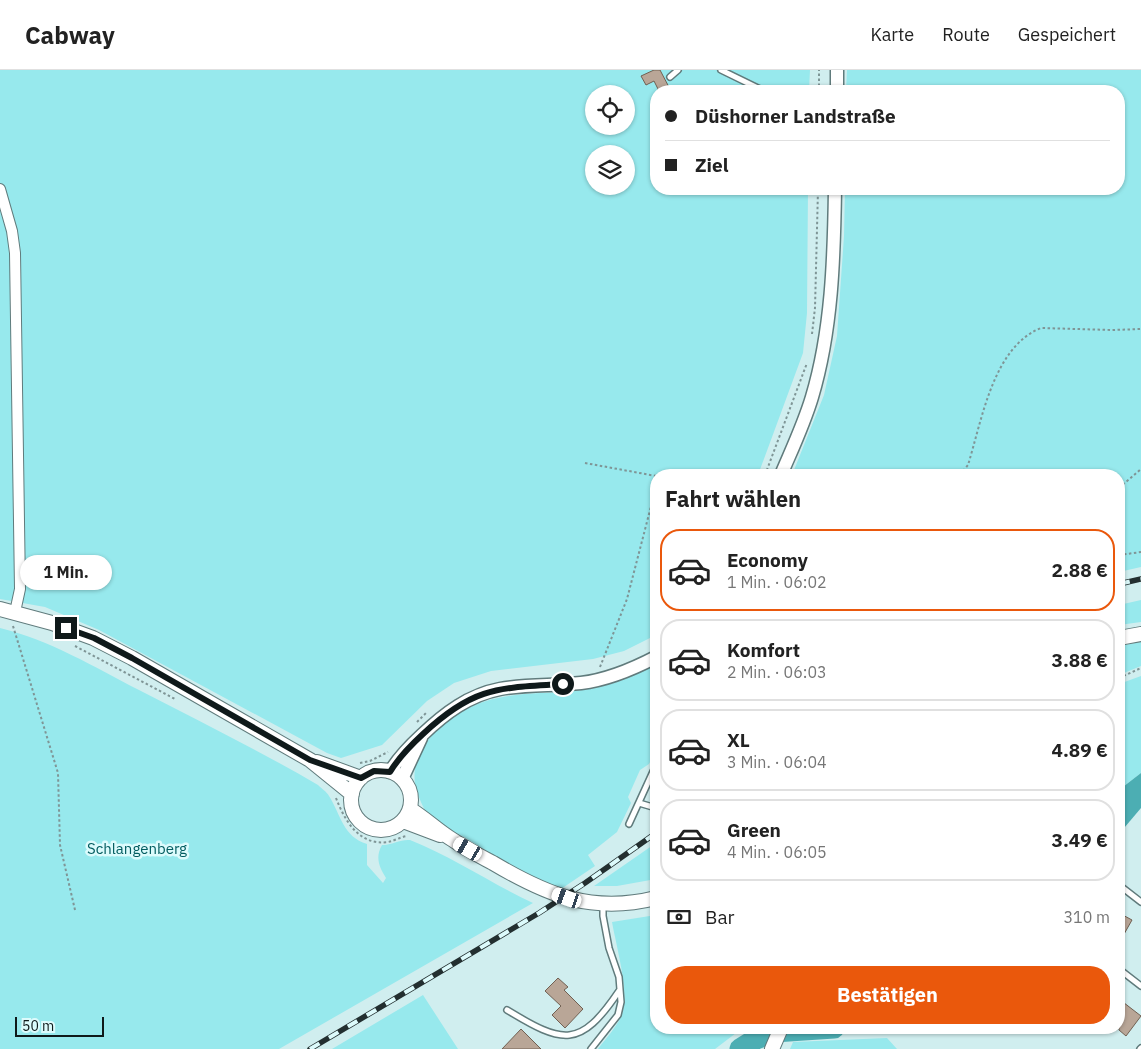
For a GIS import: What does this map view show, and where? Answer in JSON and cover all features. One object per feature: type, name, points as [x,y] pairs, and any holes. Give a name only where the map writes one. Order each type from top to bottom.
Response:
[{"type":"main road","points":[[0,609],[14,617],[52,623],[94,638],[310,760],[352,794]]},
{"type":"main road","points":[[1125,637],[1141,634]]},
{"type":"main road","points":[[310,760],[361,778]]},
{"type":"main road","points":[[374,771],[390,772],[402,779],[409,790],[411,803],[407,815],[398,825],[380,831],[367,827],[357,819],[351,801],[352,794],[361,778],[374,771]]},
{"type":"main road","points":[[407,815],[540,889],[573,899],[603,903],[631,903],[650,899]]},
{"type":"main road","points":[[772,1049],[778,1034]]},
{"type":"street","points":[[837,70],[837,85]]},
{"type":"street","points":[[0,189],[16,253],[20,589],[14,617]]},
{"type":"street","points":[[784,469],[804,420],[821,364],[826,336],[834,249],[835,195]]},
{"type":"street","points":[[390,772],[404,752],[434,723],[458,706],[486,692],[509,687],[582,683],[624,672],[650,660]]},
{"type":"street","points":[[402,779],[423,734]]},
{"type":"lane","points":[[670,77],[678,70]]},
{"type":"lane","points":[[721,70],[752,85]]},
{"type":"lane","points":[[630,824],[650,778]]},
{"type":"lane","points":[[639,803],[650,806]]},
{"type":"lane","points":[[1125,890],[1141,902]]},
{"type":"lane","points":[[591,1049],[618,1015],[621,1002],[618,977],[603,916],[603,903]]},
{"type":"lane","points":[[1125,974],[1141,986]]},
{"type":"lane","points":[[507,1010],[551,1034],[570,1038],[586,1032],[612,1003],[619,991]]},
{"type":"path","points":[[819,70],[819,85]]},
{"type":"path","points":[[812,335],[815,308],[818,195]]},
{"type":"path","points":[[965,469],[968,465],[994,379],[1008,355],[1031,332],[1041,328],[1141,329]]},
{"type":"path","points":[[767,469],[807,362]]},
{"type":"path","points":[[585,463],[650,475]]},
{"type":"path","points":[[1125,483],[1141,469]]},
{"type":"path","points":[[599,679],[600,666],[627,598],[650,509]]},
{"type":"path","points":[[1125,554],[1141,552]]},
{"type":"path","points":[[14,617],[58,773],[60,845],[75,910]]},
{"type":"path","points":[[73,645],[182,702]]},
{"type":"path","points":[[1125,675],[1141,668]]},
{"type":"path","points":[[334,793],[344,818],[358,834],[375,842],[386,842],[410,836]]},
{"type":"green space","points":[[0,70],[810,70],[809,85],[650,85],[650,195],[808,195],[807,313],[803,353],[760,469],[650,469],[650,638],[624,651],[593,659],[491,671],[454,683],[427,701],[382,745],[341,758],[327,753],[99,630],[45,607],[0,599]]},
{"type":"green space","points":[[847,70],[1141,70],[1141,567],[1125,571],[1125,469],[794,469],[824,395],[837,336],[845,195],[1125,195],[1125,85],[846,85]]},
{"type":"green space","points":[[1141,600],[1141,622],[1125,624],[1125,604]]},
{"type":"green space","name":"Schlangenberg","points":[[0,628],[18,633],[71,655],[252,748],[318,785],[328,795],[348,831],[359,841],[367,844],[367,865],[383,883],[386,878],[378,858],[382,845],[410,840],[442,854],[533,903],[279,1049],[0,1049]]},
{"type":"green space","points":[[1141,642],[1141,666],[1125,673],[1125,645]]},
{"type":"green space","points":[[650,668],[650,762],[640,770],[628,797],[631,803],[617,832],[588,855],[595,866],[561,889],[511,865],[446,828],[431,818],[423,807],[418,795],[415,779],[416,763],[422,749],[432,736],[457,714],[497,698],[584,690],[626,678]]},
{"type":"green space","points":[[1141,676],[1141,773],[1125,785],[1125,682]]},
{"type":"green space","points":[[650,847],[650,880],[617,886],[594,886]]},
{"type":"green space","points":[[650,916],[650,1034],[735,1034],[715,1049],[598,1049],[617,1023],[624,1005],[623,982],[612,922]]},
{"type":"green space","points":[[423,995],[458,1049],[332,1049]]},
{"type":"green space","points":[[887,1038],[897,1049],[790,1049],[793,1042]]},
{"type":"shaded area","points":[[1141,773],[1141,808],[1125,827],[1125,785]]},
{"type":"building","points":[[654,70],[660,70],[668,85],[656,85],[654,81],[646,85],[641,76]]},
{"type":"building","points":[[1125,916],[1132,920],[1125,932]]},
{"type":"building","points":[[558,978],[568,987],[564,990],[583,1009],[565,1028],[552,1015],[561,1006],[545,991]]},
{"type":"building","points":[[1125,1004],[1141,1016],[1126,1036],[1124,1034]]},
{"type":"building","points":[[521,1029],[541,1049],[502,1049]]},
{"type":"waterway","points":[[740,1049],[769,1034]]},
{"type":"railway","points":[[1125,583],[1141,579]]},
{"type":"railway","points":[[310,1049],[539,913],[650,837]]},
{"type":"route","points":[[66,628],[94,638],[132,658],[310,760],[361,778],[374,771],[390,772],[396,761],[430,726],[468,700],[486,692],[509,687],[563,684]]}]
